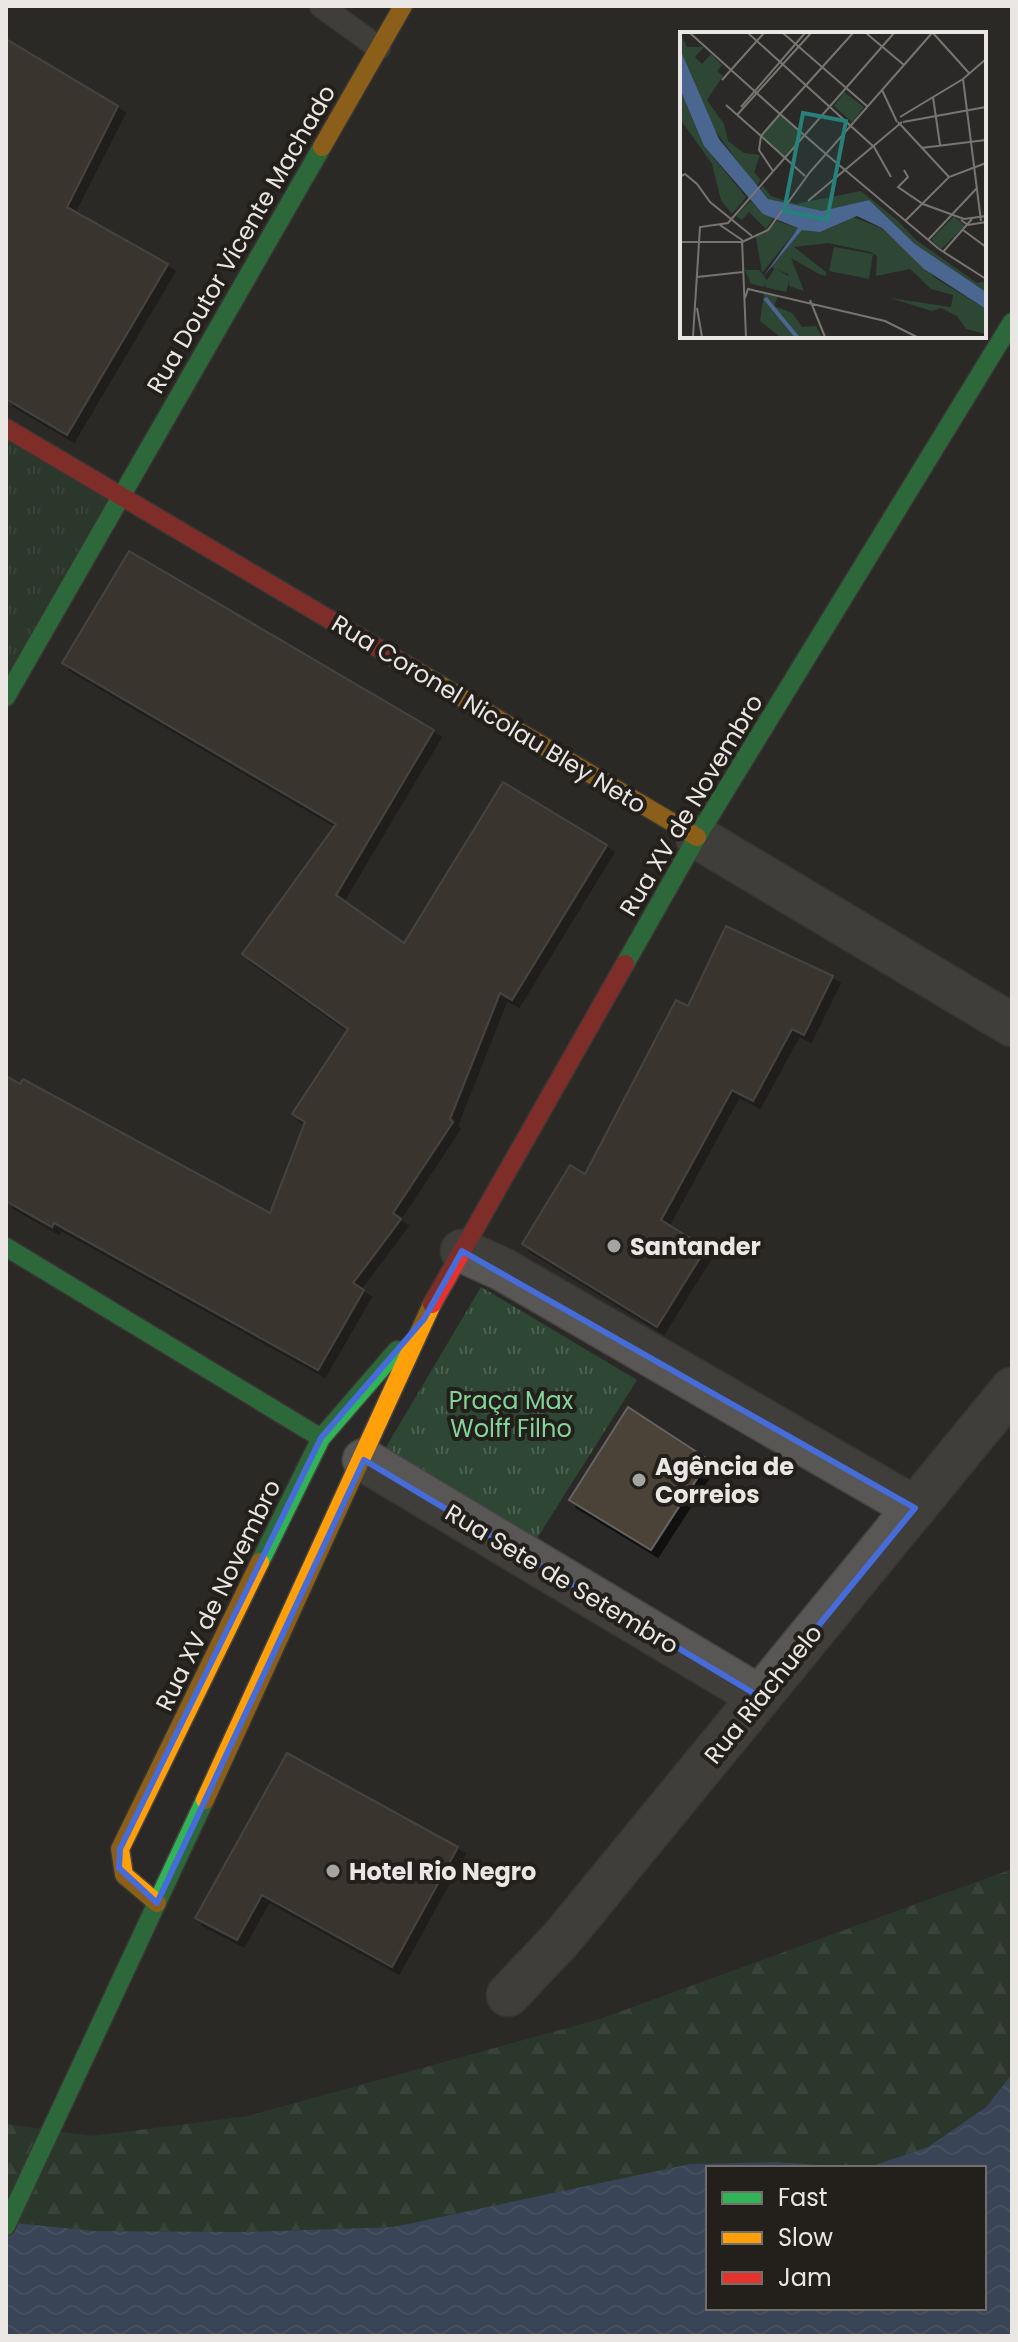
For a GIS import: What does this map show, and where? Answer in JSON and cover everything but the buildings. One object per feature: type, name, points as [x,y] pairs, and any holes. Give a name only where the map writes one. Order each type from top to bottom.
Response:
[{"type":"main road","name":"Rua Doutor Vicente Machado","points":[[6,697],[403,6]]},
{"type":"main road","name":"Rua XV de Novembro","points":[[6,2226],[364,1460],[424,1319],[697,837],[1012,322]]},
{"type":"main road","name":"Rua Coronel Nicolau Bley Neto","points":[[6,428],[697,837]]},
{"type":"main road","points":[[6,1247],[321,1438]]},
{"type":"main road","name":"Rua XV de Novembro","points":[[157,1903],[123,1877],[119,1868],[120,1849],[321,1438],[424,1319]]},
{"type":"street","name":"Rua Coronel Nicolau Bley Neto","points":[[697,837],[1012,1025]]},
{"type":"street","points":[[462,1251],[502,1269],[915,1508]]},
{"type":"street","name":"Rua Riachuelo","points":[[508,1995],[562,1938],[1012,1389]]},
{"type":"street","name":"Rua Sete de Setembro","points":[[364,1460],[760,1697]]},
{"type":"lane","points":[[321,6],[379,48]]},
{"type":"highlighted area","points":[[462,1251],[915,1508],[760,1697],[364,1460],[157,1903],[119,1868],[120,1849],[321,1438],[424,1319]]},
{"type":"green space","points":[[6,434],[113,497],[6,693]]},
{"type":"green space","name":"Praça Max Wolff Filho","points":[[481,1287],[637,1380],[534,1543],[386,1447]]},
{"type":"green space","points":[[1012,1869],[1012,2074],[986,2107],[928,2147],[872,2166],[776,2162],[690,2164],[393,2227],[246,2232],[94,2231],[6,2222],[6,2124],[92,2136],[248,2116],[600,2019]]},
{"type":"water","points":[[1012,2074],[1012,2336],[6,2336],[6,2222],[94,2231],[246,2232],[393,2227],[690,2164],[776,2162],[836,2166],[706,2166],[706,2310],[986,2310],[986,2166],[872,2166],[928,2147],[986,2107]]},
{"type":"traffic: fast","points":[[6,697],[322,147]]},
{"type":"traffic: fast","points":[[625,964],[697,837],[1012,322]]},
{"type":"traffic: fast","points":[[6,1247],[321,1438]]},
{"type":"traffic: fast","points":[[260,1562],[321,1438],[397,1350]]},
{"type":"traffic: fast","points":[[6,2226],[205,1800]]},
{"type":"traffic: slow","points":[[322,147],[403,6]]},
{"type":"traffic: slow","points":[[415,670],[697,837]]},
{"type":"traffic: slow","points":[[205,1800],[432,1304]]},
{"type":"traffic: slow","points":[[157,1903],[124,1875],[120,1849],[260,1562]]},
{"type":"traffic: jam","points":[[6,428],[415,670]]},
{"type":"traffic: jam","points":[[432,1304],[625,964]]},
{"type":"place","name":"Santander","points":[[614,1246]]},
{"type":"place","name":"Agência de Correios","points":[[639,1480]]},
{"type":"place","name":"Hotel Rio Negro","points":[[333,1871]]}]
